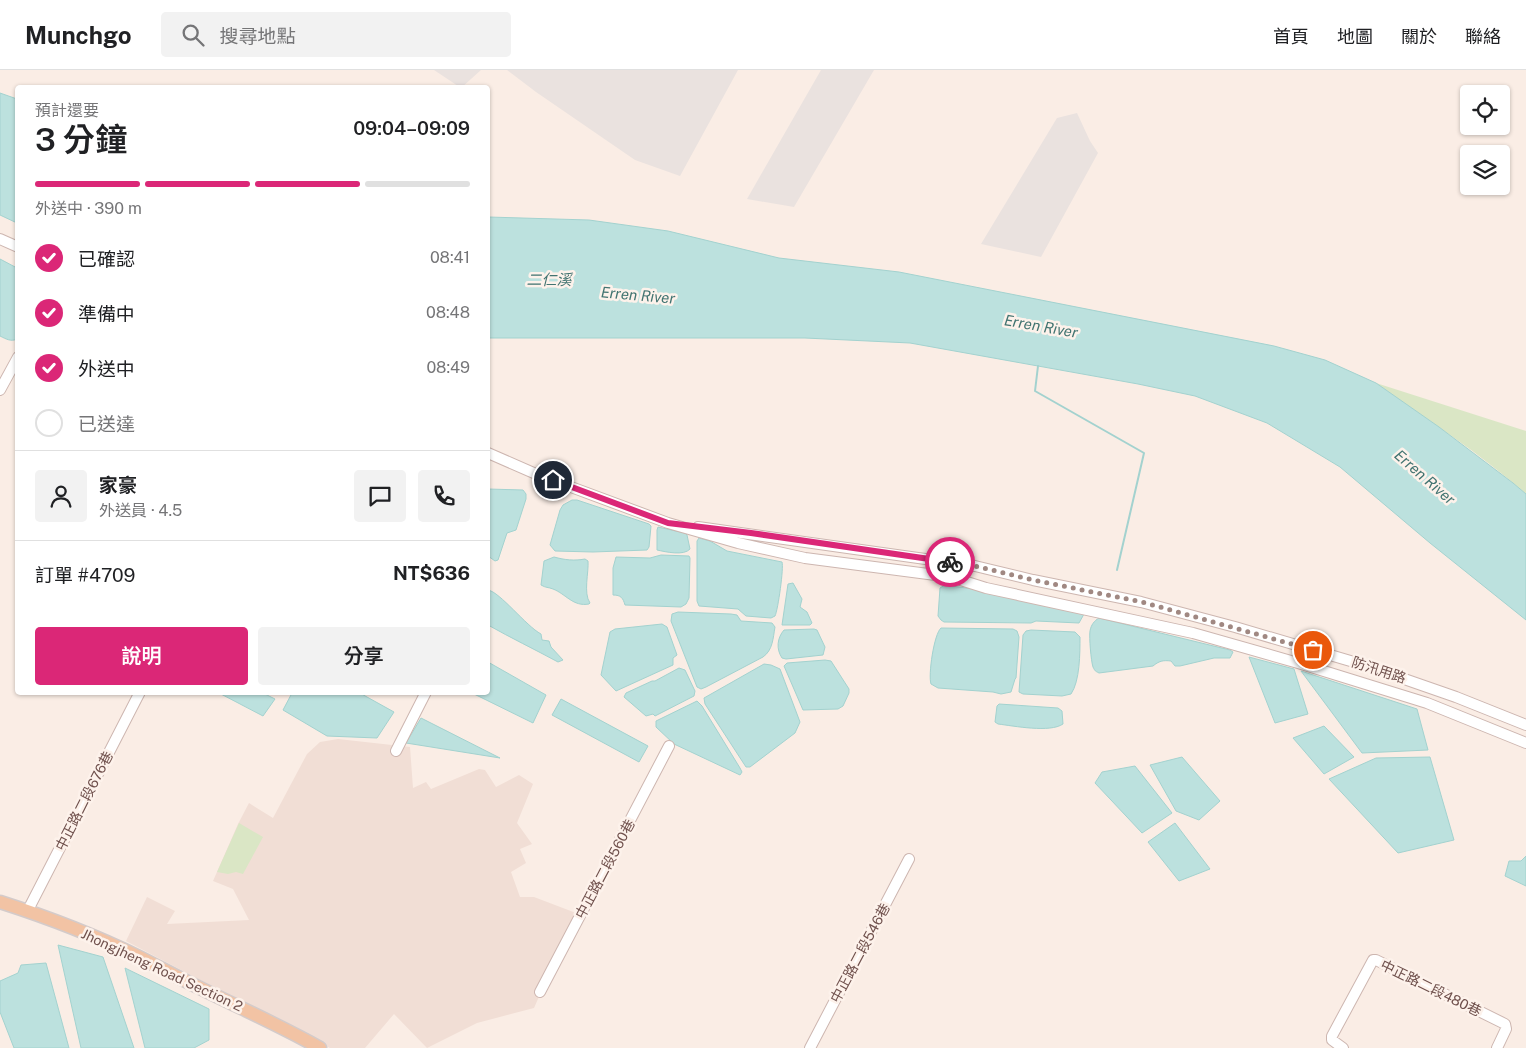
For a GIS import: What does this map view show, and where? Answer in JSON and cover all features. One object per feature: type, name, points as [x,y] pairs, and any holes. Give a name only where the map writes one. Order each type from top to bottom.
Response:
[{"type":"main road","name":"Jhongjheng Road Section 2","points":[[0,902],[28,910],[138,956],[199,988],[284,1028],[320,1048]]},
{"type":"street","points":[[0,239],[15,246]]},
{"type":"street","points":[[0,390],[15,362]]},
{"type":"street","points":[[490,454],[536,474],[668,523],[738,543],[805,558],[951,577],[986,588],[1193,633],[1428,703],[1526,743]]},
{"type":"street","name":"防汛用路","points":[[668,523],[751,533],[975,566],[1142,602],[1364,665],[1456,697],[1526,725]]},
{"type":"street","name":"中正路二段676巷","points":[[28,910],[138,695]]},
{"type":"street","points":[[396,750],[424,695]]},
{"type":"street","name":"中正路二段560巷","points":[[540,992],[669,746]]},
{"type":"street","name":"中正路二段546巷","points":[[810,1048],[909,858]]},
{"type":"street","name":"中正路二段480巷","points":[[1343,1048],[1332,1040],[1332,1036],[1373,960],[1505,1024],[1506,1029],[1496,1048]]},
{"type":"shaded area","points":[[434,70],[481,70],[464,85],[456,85]]},
{"type":"shaded area","points":[[507,70],[738,70],[680,176],[635,160]]},
{"type":"shaded area","points":[[821,70],[874,70],[794,207],[747,199]]},
{"type":"shaded area","points":[[1077,113],[1090,141],[1098,153],[1041,257],[981,244],[1057,118]]},
{"type":"shaded area","points":[[338,739],[410,747],[413,788],[426,782],[431,789],[479,769],[485,770],[496,787],[519,775],[533,784],[517,823],[532,844],[520,849],[526,863],[511,872],[520,897],[534,897],[576,913],[534,1008],[477,1023],[427,1048],[394,1014],[365,1048],[330,1048],[126,941],[147,897],[175,911],[167,924],[249,920],[233,889],[213,881],[238,824],[249,803],[273,818],[307,754],[320,742]]},
{"type":"green space","points":[[1376,383],[1526,431],[1526,494],[1472,450]]},
{"type":"green space","points":[[239,823],[263,837],[243,874],[217,872]]},
{"type":"water","points":[[0,93],[15,98],[15,222],[0,215]]},
{"type":"water","name":"二仁溪","points":[[490,217],[589,220],[668,231],[779,258],[899,272],[1274,346],[1325,360],[1376,383],[1439,427],[1526,494],[1526,620],[1430,543],[1340,467],[1267,423],[1195,396],[1138,384],[910,343],[805,338],[490,338]]},
{"type":"water","points":[[0,259],[15,267],[15,340],[8,340],[0,336]]},
{"type":"water","points":[[490,489],[523,490],[526,494],[526,499],[516,530],[507,533],[498,560],[495,561],[490,557]]},
{"type":"water","points":[[572,500],[649,524],[651,526],[649,547],[647,550],[555,551],[550,545],[560,510],[563,505]]},
{"type":"water","points":[[658,527],[685,533],[690,549],[679,553],[657,550]]},
{"type":"water","points":[[699,538],[710,541],[727,551],[782,562],[778,606],[775,616],[771,618],[746,616],[738,609],[699,606],[697,601],[697,541]]},
{"type":"water","points":[[661,555],[689,556],[689,598],[686,604],[681,607],[625,605],[621,597],[613,595],[613,568],[616,557],[650,558]]},
{"type":"water","points":[[554,557],[570,560],[585,559],[588,561],[587,594],[589,604],[578,604],[558,591],[541,585],[544,561]]},
{"type":"water","points":[[793,583],[802,599],[800,607],[807,612],[812,623],[810,625],[782,625],[788,584]]},
{"type":"water","points":[[945,585],[1008,594],[1084,614],[1079,623],[1036,621],[1031,623],[944,622],[938,616],[940,588]]},
{"type":"water","points":[[490,591],[541,634],[542,640],[549,641],[551,647],[563,660],[558,662],[490,626]]},
{"type":"water","points":[[678,612],[731,614],[737,615],[741,621],[772,623],[775,627],[771,647],[763,657],[701,689],[697,687],[671,621],[672,614]]},
{"type":"water","points":[[1099,618],[1233,652],[1230,658],[1214,658],[1180,666],[1175,666],[1171,661],[1163,661],[1153,666],[1099,673],[1092,664],[1090,629]]},
{"type":"water","points":[[662,624],[667,627],[677,655],[673,658],[673,665],[616,691],[601,675],[610,632],[615,629]]},
{"type":"water","points":[[941,628],[1013,629],[1017,631],[1019,637],[1016,678],[1011,692],[1001,694],[938,688],[931,684],[932,655],[938,632]]},
{"type":"water","points":[[784,630],[817,630],[825,647],[823,655],[782,658],[778,644]]},
{"type":"water","points":[[1026,631],[1075,632],[1080,637],[1078,674],[1071,694],[1062,696],[1023,694],[1019,692],[1023,635]]},
{"type":"water","points":[[1249,657],[1294,669],[1308,714],[1275,723]]},
{"type":"water","points":[[831,661],[849,689],[849,693],[843,706],[838,709],[803,710],[784,666],[787,663]]},
{"type":"water","points":[[490,663],[546,695],[533,723],[476,695],[490,695]]},
{"type":"water","points":[[764,664],[780,669],[800,722],[795,733],[750,767],[746,767],[705,704],[704,698]]},
{"type":"water","points":[[679,668],[685,670],[695,691],[694,696],[655,716],[653,714],[646,716],[624,697],[626,693],[655,681]]},
{"type":"water","points":[[1301,671],[1417,709],[1428,750],[1362,753]]},
{"type":"water","points":[[223,695],[267,695],[275,699],[263,716]]},
{"type":"water","points":[[291,695],[363,695],[394,712],[377,738],[327,736],[283,710]]},
{"type":"water","points":[[561,699],[648,746],[639,762],[552,715]]},
{"type":"water","points":[[697,701],[702,706],[740,768],[742,772],[740,775],[674,744],[656,727],[656,721]]},
{"type":"water","points":[[999,704],[1058,708],[1062,711],[1063,724],[1057,727],[1041,728],[998,724],[995,722],[997,706]]},
{"type":"water","points":[[421,718],[500,758],[406,743]]},
{"type":"water","points":[[1324,726],[1354,757],[1324,774],[1293,738]]},
{"type":"water","points":[[1182,757],[1220,801],[1199,820],[1176,811],[1150,765]]},
{"type":"water","points":[[1430,757],[1454,840],[1398,853],[1329,779],[1376,758]]},
{"type":"water","points":[[1135,766],[1172,813],[1142,833],[1095,783],[1102,772]]},
{"type":"water","points":[[1175,823],[1210,869],[1179,881],[1148,842]]},
{"type":"water","points":[[1526,856],[1526,886],[1505,876],[1509,861],[1521,861]]},
{"type":"water","points":[[58,945],[103,957],[134,1048],[81,1048]]},
{"type":"water","points":[[46,963],[69,1048],[14,1048],[0,1012],[0,981],[18,973],[21,965]]},
{"type":"water","points":[[125,968],[209,1009],[209,1040],[194,1048],[145,1048]]},
{"type":"waterway","points":[[1038,366],[1035,391],[1144,453],[1117,570]]},
{"type":"way so far","points":[[950,562],[1142,602],[1313,650]]},
{"type":"route","points":[[553,480],[668,523],[950,562]]},
{"type":"water label","name":"Erren River","points":[[638,295]]},
{"type":"water label","name":"Erren River","points":[[1041,326]]},
{"type":"water label","name":"Erren River","points":[[1425,477]]}]
